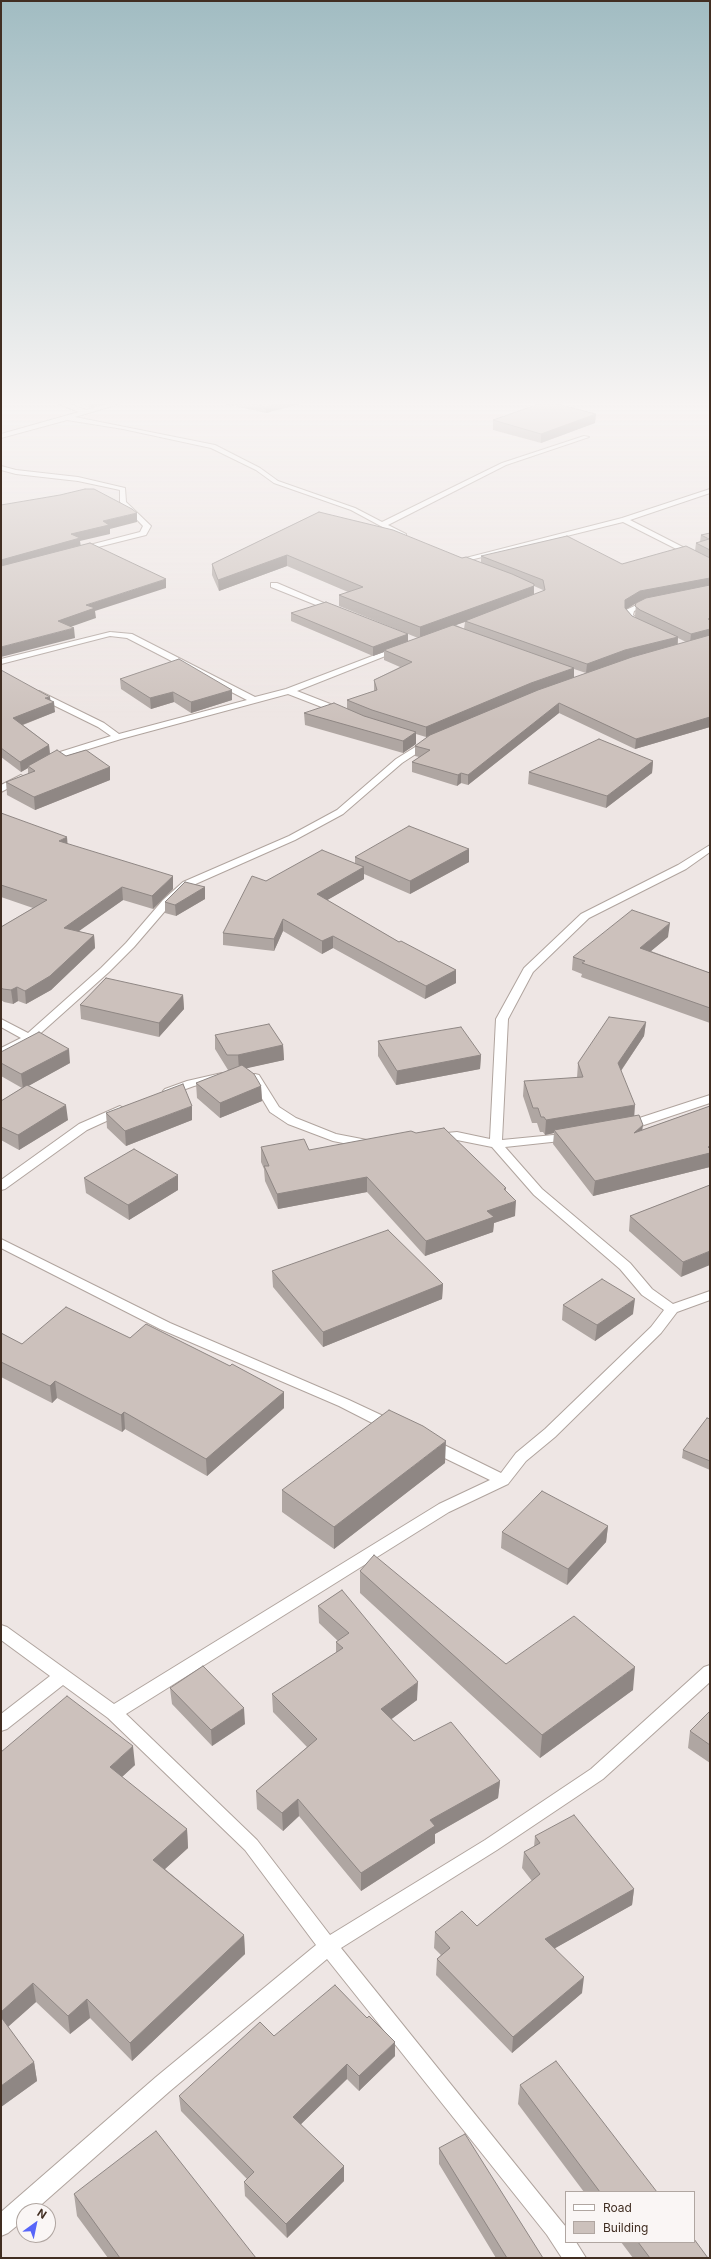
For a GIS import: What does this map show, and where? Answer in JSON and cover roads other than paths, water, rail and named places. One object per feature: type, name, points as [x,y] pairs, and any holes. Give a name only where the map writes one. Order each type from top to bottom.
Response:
[{"type":"street","points":[[76,552],[143,533],[147,526],[130,509]]},
{"type":"street","points":[[354,509],[413,542]]},
{"type":"street","points":[[382,525],[413,509]]},
{"type":"street","points":[[472,566],[455,559],[624,520],[655,509]]},
{"type":"street","points":[[624,520],[710,564]]},
{"type":"street","points":[[274,585],[345,614]]},
{"type":"street","points":[[649,629],[635,623],[629,616],[630,610],[643,604],[658,601]]},
{"type":"street","points":[[1,662],[110,634],[129,636],[254,700]]},
{"type":"street","points":[[42,766],[63,754],[118,737],[289,691],[410,645]]},
{"type":"street","points":[[26,687],[101,725],[118,737]]},
{"type":"street","points":[[289,691],[349,715]]},
{"type":"street","points":[[1,1052],[28,1038],[130,945],[167,902],[187,884],[292,838],[340,812],[399,761],[426,742],[441,736]]},
{"type":"street","points":[[414,739],[426,742]]},
{"type":"street","points":[[1,789],[28,774]]},
{"type":"street","points":[[672,1309],[647,1292],[625,1266],[538,1192],[496,1144],[502,1019],[528,970],[585,916],[682,867],[710,848]]},
{"type":"street","points":[[1,1022],[28,1038]]},
{"type":"street","points":[[155,1097],[191,1083],[237,1074],[255,1077],[274,1109],[292,1121],[363,1144],[378,1143]]},
{"type":"street","points":[[614,1128],[638,1124],[710,1099]]},
{"type":"street","points":[[1,1186],[83,1127],[134,1105]]},
{"type":"street","points":[[421,1140],[457,1136],[496,1144],[546,1140],[584,1134]]},
{"type":"street","points":[[1,1243],[165,1326],[402,1431]]},
{"type":"street","points":[[114,1713],[444,1508],[503,1480],[521,1457],[550,1433],[656,1330],[672,1309],[710,1295]]},
{"type":"street","points":[[416,1438],[503,1480]]},
{"type":"street","points":[[1,1630],[114,1713],[251,1845],[328,1946],[554,2228],[575,2258]]},
{"type":"street","points":[[1,2226],[163,2084],[328,1946],[491,1845],[597,1774],[710,1672]]},
{"type":"street","points":[[1,1724],[63,1675]]}]
